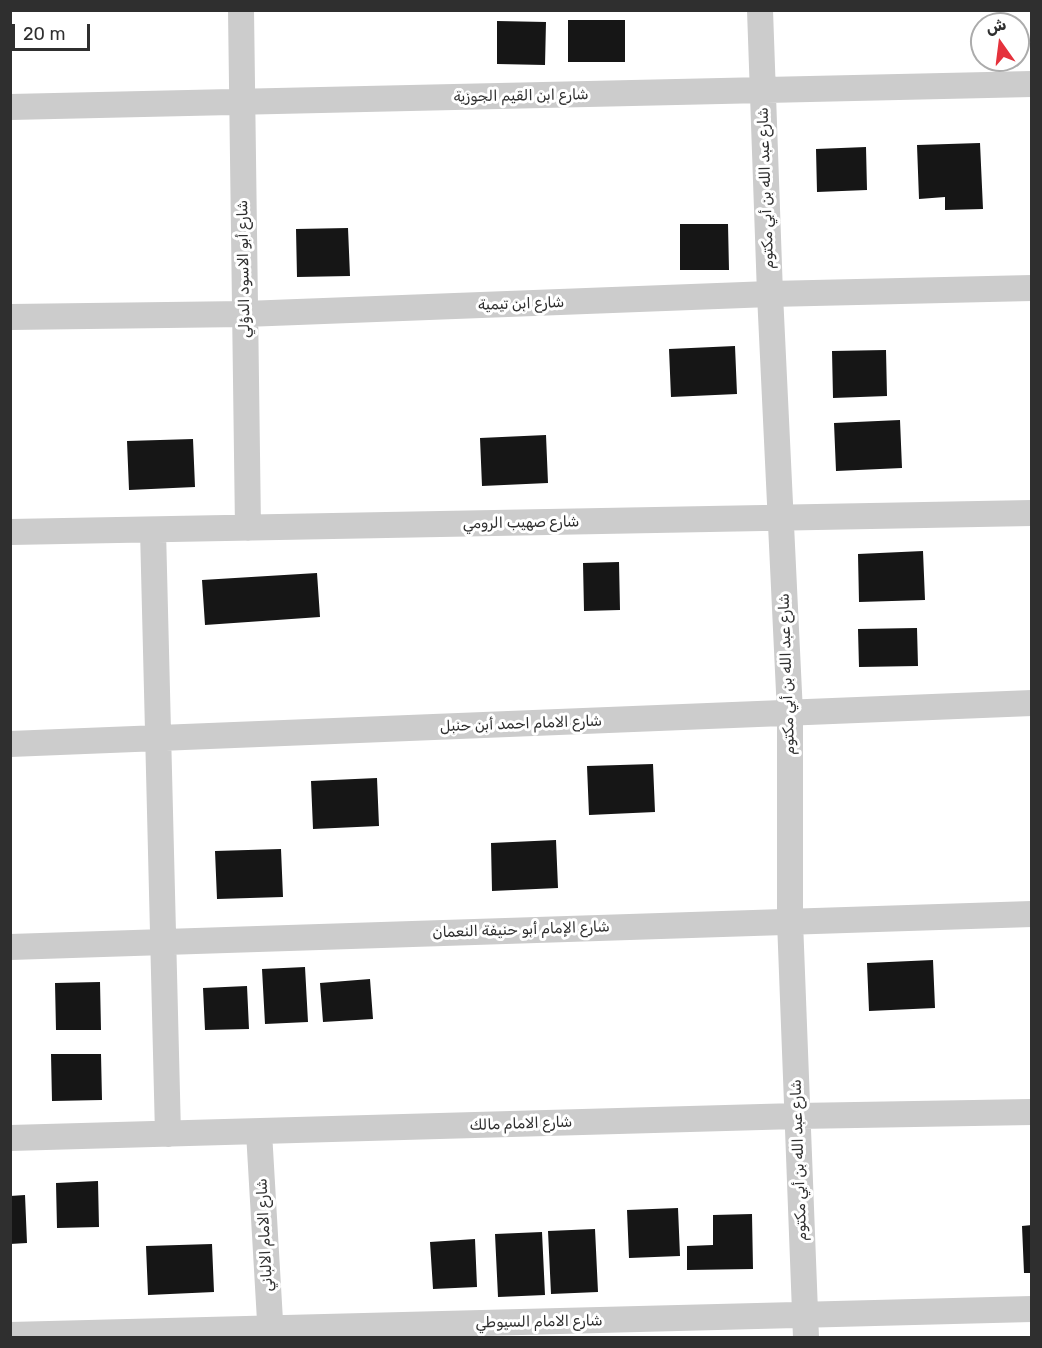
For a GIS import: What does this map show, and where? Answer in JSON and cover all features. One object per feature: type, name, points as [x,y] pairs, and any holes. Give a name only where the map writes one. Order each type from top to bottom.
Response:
[{"type":"street","name":"شارع أبو الاسود الدؤلي","points":[[241,10],[248,528]]},
{"type":"street","name":"شارع عبد الله بن أبي مكتوم","points":[[760,10],[770,294],[790,713],[790,921],[806,1326]]},
{"type":"street","name":"شارع ابن القيم الجوزية","points":[[10,107],[1032,84]]},
{"type":"street","name":"شارع ابن تيمية","points":[[10,316],[245,314],[770,294],[1032,288]]},
{"type":"street","name":"شارع صهيب الرومي","points":[[10,532],[1032,513]]},
{"type":"street","points":[[153,530],[168,1134]]},
{"type":"street","name":"شارع الامام احمد أبن حنبل","points":[[10,744],[1032,703]]},
{"type":"street","name":"شارع الإمام أبو حنيفة النعمان","points":[[10,947],[1032,914]]},
{"type":"street","name":"شارع الامام مالك","points":[[10,1138],[797,1116],[1032,1112]]},
{"type":"street","name":"شارع الامام الالباني","points":[[259,1132],[271,1333]]},
{"type":"street","name":"شارع الامام السيوطي","points":[[10,1335],[806,1326],[1032,1309]]},
{"type":"building","points":[[568,20],[625,20],[625,62],[568,62]]},
{"type":"building","points":[[497,21],[546,22],[545,65],[497,64]]},
{"type":"building","points":[[980,143],[983,209],[945,210],[945,197],[919,199],[917,145]]},
{"type":"building","points":[[866,147],[867,190],[817,192],[816,149]]},
{"type":"building","points":[[680,224],[728,224],[729,270],[680,270]]},
{"type":"building","points":[[348,228],[350,276],[297,277],[296,229]]},
{"type":"building","points":[[735,346],[737,394],[671,397],[669,349]]},
{"type":"building","points":[[886,350],[887,396],[833,398],[832,351]]},
{"type":"building","points":[[900,420],[902,468],[836,471],[834,423]]},
{"type":"building","points":[[546,435],[548,483],[482,486],[480,438]]},
{"type":"building","points":[[193,439],[195,487],[129,490],[127,441]]},
{"type":"building","points":[[923,551],[925,600],[859,602],[858,554]]},
{"type":"building","points":[[619,562],[620,610],[584,611],[583,563]]},
{"type":"building","points":[[317,573],[320,617],[205,625],[202,580]]},
{"type":"building","points":[[917,628],[918,666],[859,667],[858,629]]},
{"type":"building","points":[[653,764],[655,812],[589,815],[587,766]]},
{"type":"building","points":[[377,778],[379,826],[313,829],[311,781]]},
{"type":"building","points":[[556,840],[558,888],[492,891],[491,843]]},
{"type":"building","points":[[281,849],[283,897],[217,899],[215,851]]},
{"type":"building","points":[[933,960],[935,1008],[869,1011],[867,963]]},
{"type":"building","points":[[305,967],[308,1022],[265,1024],[262,969]]},
{"type":"building","points":[[370,979],[373,1019],[323,1022],[320,983]]},
{"type":"building","points":[[100,982],[101,1030],[56,1030],[55,983]]},
{"type":"building","points":[[247,986],[249,1029],[205,1030],[203,988]]},
{"type":"building","points":[[51,1054],[101,1054],[102,1100],[52,1101]]},
{"type":"building","points":[[98,1181],[99,1227],[57,1228],[56,1183]]},
{"type":"building","points":[[25,1195],[27,1243],[10,1244],[10,1196]]},
{"type":"building","points":[[678,1208],[680,1256],[629,1258],[627,1210]]},
{"type":"building","points":[[752,1214],[753,1269],[687,1270],[687,1246],[713,1245],[713,1215]]},
{"type":"building","points":[[1032,1225],[1032,1273],[1024,1273],[1022,1226]]},
{"type":"building","points":[[595,1229],[598,1292],[551,1294],[548,1231]]},
{"type":"building","points":[[542,1232],[545,1295],[498,1297],[495,1234]]},
{"type":"building","points":[[475,1239],[477,1287],[433,1289],[430,1242]]},
{"type":"building","points":[[212,1244],[214,1292],[148,1295],[146,1246]]}]
